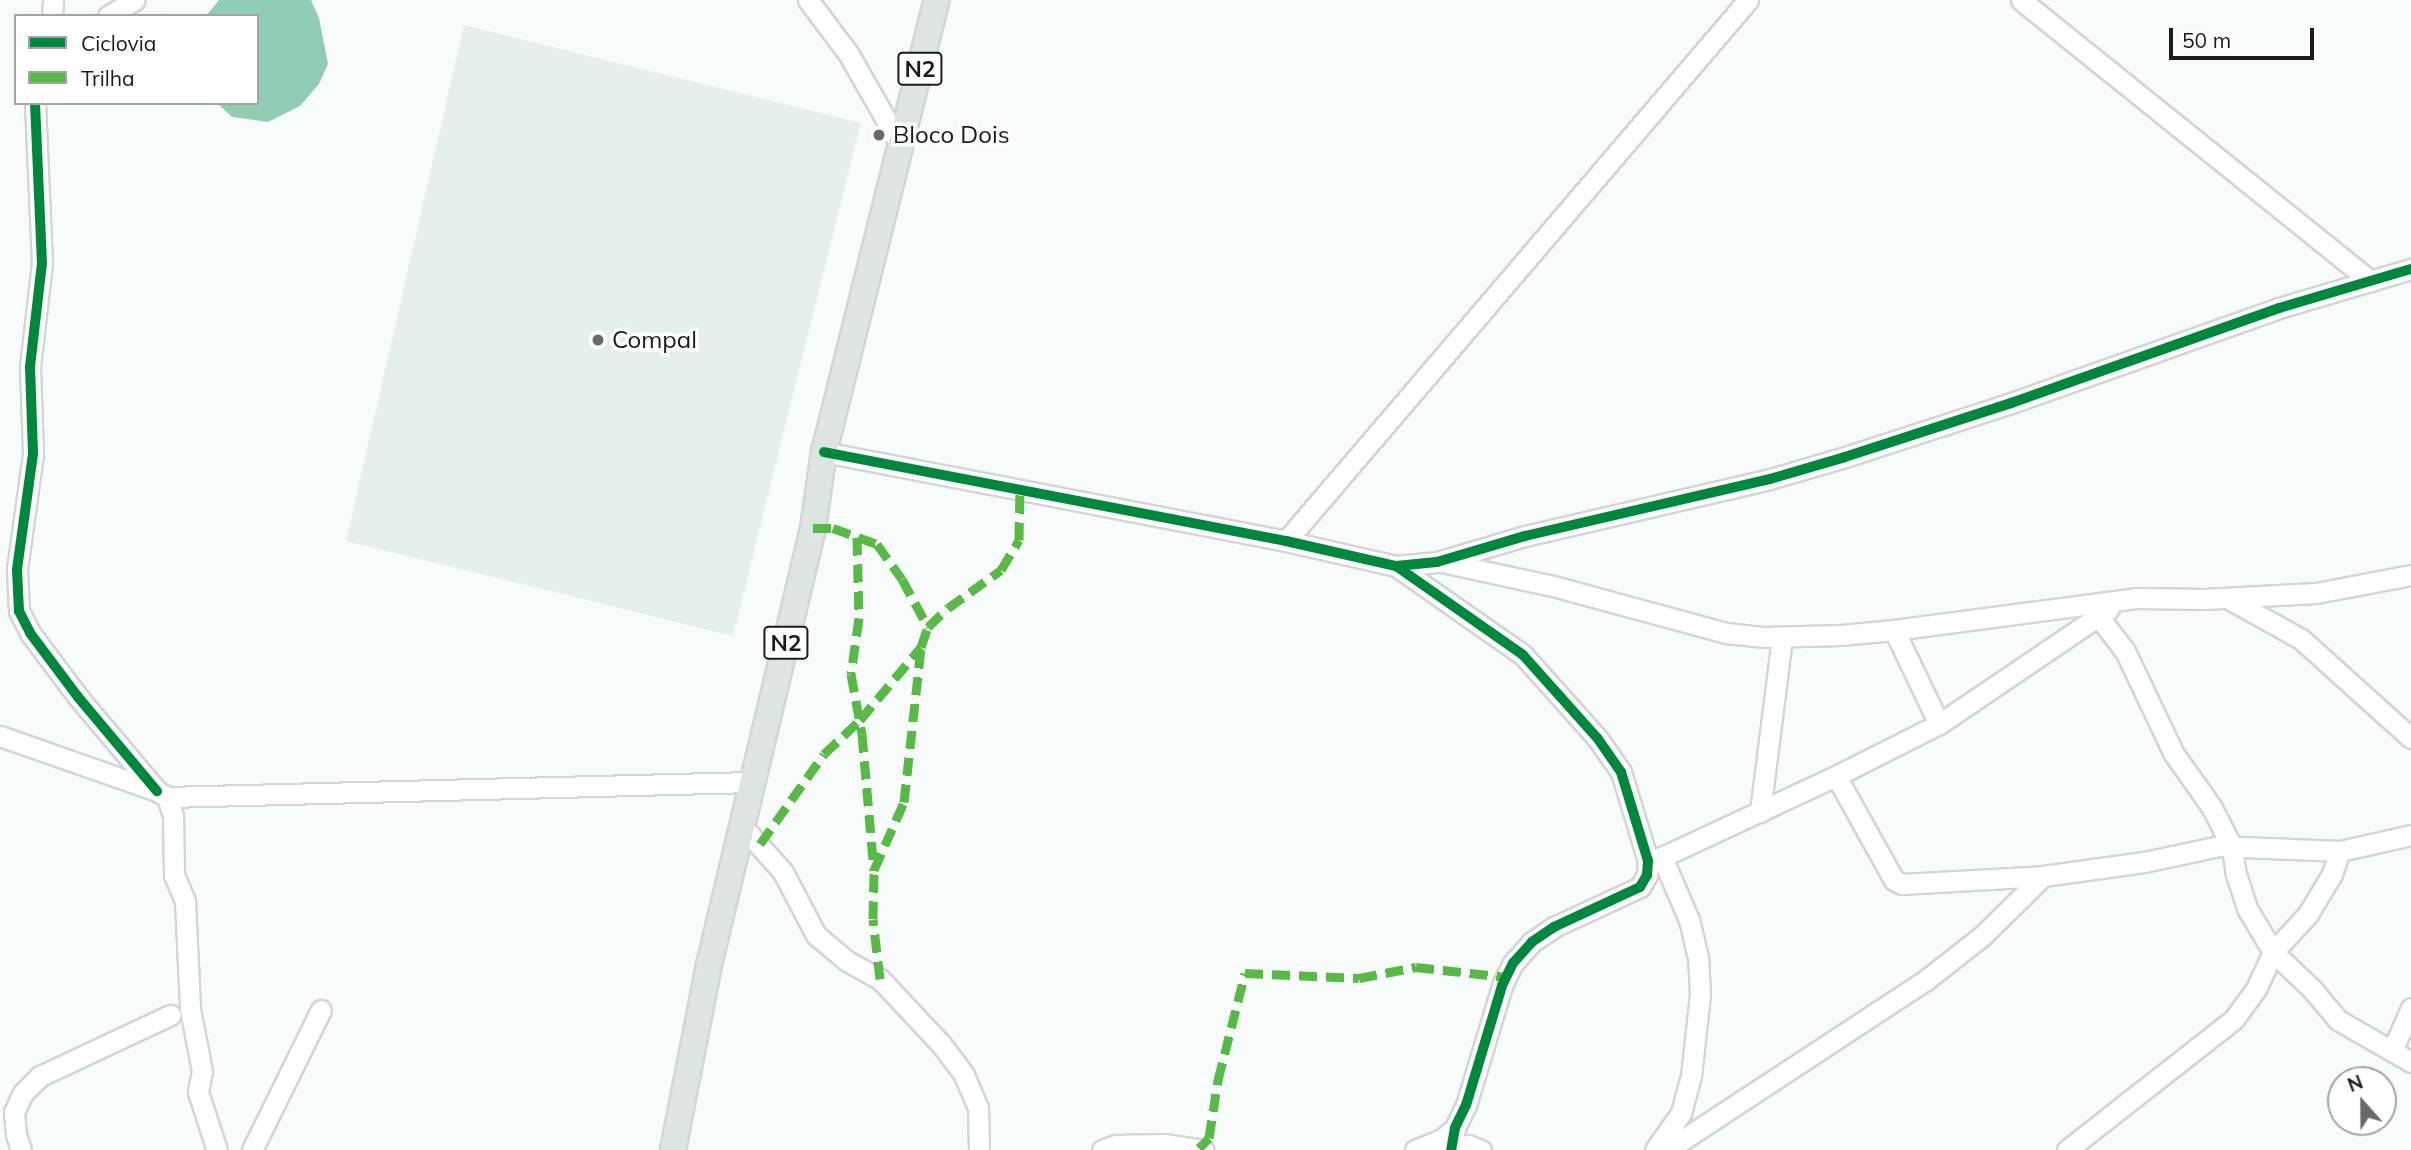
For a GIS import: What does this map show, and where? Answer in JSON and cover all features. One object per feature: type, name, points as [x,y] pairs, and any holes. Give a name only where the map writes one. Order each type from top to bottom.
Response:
[{"type":"main road","name":"N2","points":[[673,1150],[709,965],[813,528],[824,452],[937,0]]},
{"type":"street","points":[[111,14],[135,0]]},
{"type":"street","points":[[808,0],[848,54],[901,146]]},
{"type":"street","points":[[1286,541],[1748,0]]},
{"type":"street","points":[[2021,0],[2371,281]]},
{"type":"street","points":[[35,105],[42,263],[30,367],[33,454],[17,570],[19,611],[30,633],[78,697],[162,794],[173,816],[174,876],[186,901],[190,1009],[202,1071],[198,1092],[217,1150]]},
{"type":"street","points":[[824,452],[1286,541],[1396,566],[1437,562],[1525,536],[1702,496],[1832,460],[2011,403],[2279,308],[2411,269]]},
{"type":"street","points":[[1437,562],[1553,586],[1726,633],[1783,636],[1894,630],[2136,598],[2228,598],[2316,593],[2411,575]]},
{"type":"street","points":[[1396,566],[1523,655],[1598,739],[1621,772],[1655,859],[1689,920],[1698,958],[1700,994],[1691,1076],[1681,1113],[1655,1150]]},
{"type":"street","points":[[2228,598],[2301,639],[2411,738]]},
{"type":"street","points":[[1481,1150],[1468,1145],[1452,1150],[1455,1128],[1466,1105],[1502,986],[1513,963],[1532,942],[1554,927],[1640,887],[1655,859],[1836,776],[1939,724],[2117,602]]},
{"type":"street","points":[[2098,616],[2125,651],[2174,754],[2197,781],[2232,847],[2236,874],[2248,910],[2273,952],[2312,989],[2338,1020],[2411,1062]]},
{"type":"street","points":[[1894,630],[1939,724]]},
{"type":"street","points":[[1760,812],[1783,636]]},
{"type":"street","points":[[0,736],[162,794],[753,782]]},
{"type":"street","points":[[1836,776],[1898,882],[2043,876],[2144,862],[2219,846],[2340,851],[2411,835]]},
{"type":"street","points":[[741,825],[783,872],[816,935],[847,961],[880,979],[941,1044],[964,1075],[978,1108],[979,1150]]},
{"type":"street","points":[[2067,1150],[2234,1019],[2256,989],[2273,952],[2308,914],[2332,874],[2340,851]]},
{"type":"street","points":[[1667,1150],[1926,980],[1982,936],[2043,876]]},
{"type":"street","points":[[2392,1051],[2411,1007]]},
{"type":"street","points":[[252,1150],[320,1010]]},
{"type":"street","points":[[21,1150],[16,1135],[14,1112],[23,1093],[40,1076],[170,1015]]},
{"type":"street","points":[[1415,1150],[1442,1139],[1455,1128]]},
{"type":"street","points":[[1102,1150],[1116,1145],[1164,1144],[1204,1150]]},
{"type":"shaded area","points":[[219,0],[311,0],[319,18],[328,64],[319,84],[300,106],[268,122],[232,117],[219,105],[259,105],[259,14],[208,14]]},
{"type":"shaded area","points":[[464,25],[861,123],[733,636],[346,541]]},
{"type":"marked path","points":[[880,979],[873,919],[874,870],[904,802],[921,647],[928,627],[948,608],[1001,570],[1019,540],[1020,490]]},
{"type":"marked path","points":[[813,528],[833,528],[877,544],[902,579],[928,627]]},
{"type":"marked path","points":[[857,537],[859,618],[851,674],[862,734],[874,870]]},
{"type":"marked path","points":[[760,844],[824,754],[860,720],[921,647]]},
{"type":"marked path","points":[[1199,1148],[1209,1138],[1218,1080],[1245,973],[1359,978],[1416,967],[1506,977]]},
{"type":"cycle path","points":[[35,105],[42,263],[30,367],[33,454],[17,570],[19,611],[30,633],[78,697],[157,791]]},
{"type":"cycle path","points":[[824,452],[1286,541],[1396,566],[1437,562],[1525,536],[1770,479],[1845,457],[2011,403],[2279,308],[2411,269]]},
{"type":"cycle path","points":[[1396,566],[1523,655],[1598,739],[1621,772],[1648,861],[1647,875],[1640,887],[1554,927],[1532,942],[1513,963],[1502,986],[1466,1105],[1455,1128],[1451,1150]]},
{"type":"place","name":"Bloco Dois","points":[[879,135]]},
{"type":"place","name":"Compal","points":[[598,340]]}]
